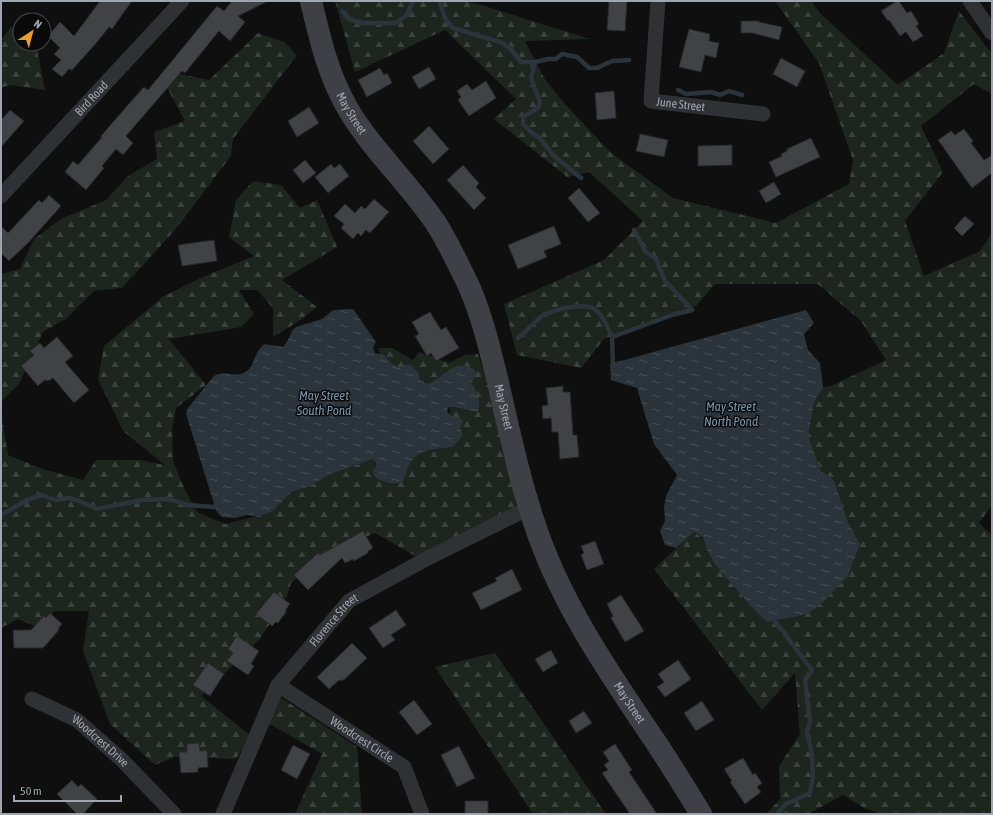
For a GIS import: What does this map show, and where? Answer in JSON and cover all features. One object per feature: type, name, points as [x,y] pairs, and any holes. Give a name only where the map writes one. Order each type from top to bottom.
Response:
[{"type":"street","name":"Bird Road","points":[[1,196],[182,1]]},
{"type":"street","name":"May Street","points":[[311,1],[320,41],[330,74],[345,104],[363,132],[434,221],[468,284],[490,348],[529,508],[550,566],[570,609],[612,678],[658,746],[701,814]]},
{"type":"street","name":"June Street","points":[[658,1],[651,101],[763,114]]},
{"type":"street","points":[[970,1],[992,33]]},
{"type":"street","name":"Florence Street","points":[[223,814],[278,685],[349,601],[428,558],[529,508]]},
{"type":"street","name":"Woodcrest Circle","points":[[278,685],[404,767],[422,814]]},
{"type":"street","name":"Woodcrest Drive","points":[[32,699],[78,720],[122,760],[174,814]]},
{"type":"green space","points":[[335,1],[464,1],[590,39],[525,41],[544,78],[564,103],[610,152],[673,198],[776,223],[849,184],[853,160],[819,63],[775,1],[811,1],[820,13],[898,85],[944,53],[959,11],[992,54],[992,94],[974,84],[921,126],[943,172],[905,221],[924,276],[980,251],[992,233],[992,505],[979,523],[992,535],[992,814],[882,814],[864,808],[843,795],[808,814],[766,814],[780,799],[779,766],[800,734],[795,673],[762,710],[654,569],[694,532],[703,539],[714,563],[754,610],[767,622],[860,544],[848,522],[834,480],[821,471],[808,436],[814,403],[823,387],[831,386],[886,360],[861,321],[818,284],[715,284],[696,306],[604,339],[581,368],[517,355],[504,304],[604,260],[643,221],[589,172],[567,177],[494,119],[516,99],[445,30],[355,72]]},
{"type":"green space","points":[[11,26],[12,52],[38,52],[45,90],[10,85],[1,88],[1,41]]},
{"type":"green space","points":[[258,33],[284,42],[297,55],[233,139],[231,156],[175,230],[122,288],[94,291],[67,318],[43,332],[19,384],[1,402],[1,274],[20,269],[34,239],[61,219],[106,200],[128,176],[157,159],[154,132],[185,121],[164,82],[174,73],[209,80]]},
{"type":"green space","points":[[253,181],[281,185],[300,208],[317,200],[337,247],[282,280],[317,307],[299,321],[273,337],[273,308],[257,290],[239,290],[254,314],[241,327],[169,339],[206,385],[176,408],[172,429],[173,461],[185,490],[197,512],[225,524],[267,514],[273,511],[291,492],[308,487],[331,474],[373,459],[375,464],[403,482],[406,470],[416,455],[426,451],[453,447],[448,433],[451,397],[427,400],[382,359],[378,348],[392,348],[413,360],[419,352],[449,363],[465,355],[478,354],[495,408],[502,451],[519,501],[501,527],[417,557],[375,533],[347,545],[314,565],[291,583],[287,596],[260,639],[201,696],[251,736],[236,759],[174,757],[155,765],[110,724],[83,651],[89,611],[54,611],[40,628],[18,619],[1,628],[1,412],[8,455],[43,469],[83,480],[96,460],[140,460],[165,465],[123,431],[98,379],[104,346],[164,296],[203,277],[254,256],[229,237],[236,200]]},
{"type":"green space","points":[[495,653],[606,814],[533,814],[435,667]]},
{"type":"green space","points":[[280,697],[357,747],[362,814],[295,814],[322,754],[268,723]]},
{"type":"water","name":"May Street South Pond","points":[[353,309],[376,342],[373,348],[375,353],[384,355],[391,363],[401,368],[406,364],[411,365],[419,374],[419,379],[424,383],[429,384],[458,366],[469,367],[475,370],[477,373],[471,383],[478,397],[478,411],[471,411],[457,407],[449,407],[447,410],[450,415],[459,417],[463,421],[460,428],[463,435],[453,447],[426,451],[415,457],[406,471],[403,482],[387,482],[376,477],[373,474],[373,469],[378,467],[373,459],[331,474],[308,487],[291,492],[273,511],[267,514],[259,516],[247,515],[235,518],[222,517],[217,512],[215,507],[187,417],[186,413],[188,408],[214,376],[218,374],[241,374],[248,370],[252,365],[258,351],[264,344],[283,347],[296,327],[322,319],[333,310]]},
{"type":"water","name":"May Street North Pond","points":[[806,310],[814,323],[804,334],[808,350],[820,363],[823,387],[814,403],[808,436],[821,471],[834,480],[848,522],[860,544],[847,577],[825,600],[808,614],[767,622],[754,610],[714,563],[703,538],[694,532],[676,548],[665,545],[660,531],[665,521],[664,508],[666,496],[677,475],[654,444],[637,388],[611,380],[610,364]]},
{"type":"building","points":[[100,1],[132,1],[112,29],[109,27],[72,70],[69,69],[62,77],[52,69],[61,60],[54,54],[60,48],[52,40],[52,31],[60,22],[74,36]]},
{"type":"building","points":[[232,1],[268,1],[238,16],[245,22],[230,41],[219,31],[185,73],[182,71],[126,136],[133,143],[123,155],[116,149],[102,166],[104,168],[86,190],[65,172],[73,161],[78,165],[144,87],[148,90],[217,6],[224,11]]},
{"type":"building","points":[[609,1],[627,1],[625,31],[607,30]]},
{"type":"building","points":[[899,1],[907,13],[911,11],[919,24],[916,26],[923,36],[913,42],[906,32],[900,36],[881,11]]},
{"type":"building","points":[[741,21],[759,21],[782,27],[779,40],[752,33],[741,33]]},
{"type":"building","points":[[689,29],[710,34],[709,41],[719,43],[716,58],[705,55],[701,72],[679,67]]},
{"type":"building","points":[[781,58],[805,71],[797,87],[773,74]]},
{"type":"building","points":[[429,67],[436,79],[419,89],[412,77]]},
{"type":"building","points":[[380,68],[384,75],[387,73],[392,83],[367,97],[358,80]]},
{"type":"building","points":[[486,81],[496,98],[469,116],[458,100],[461,97],[457,91],[467,84],[472,90]]},
{"type":"building","points":[[614,91],[616,118],[597,120],[595,93]]},
{"type":"building","points":[[309,107],[319,123],[297,137],[288,121]]},
{"type":"building","points":[[10,110],[24,121],[1,147],[1,120]]},
{"type":"building","points":[[429,126],[449,149],[433,164],[413,141]]},
{"type":"building","points":[[964,129],[973,141],[971,143],[984,160],[992,155],[992,173],[972,188],[938,140],[951,131],[955,135]]},
{"type":"building","points":[[640,134],[668,140],[664,157],[636,151]]},
{"type":"building","points":[[811,138],[820,157],[776,177],[769,162],[782,156],[781,154],[787,151],[787,149]]},
{"type":"building","points":[[732,145],[732,165],[698,166],[698,146]]},
{"type":"building","points":[[305,160],[316,173],[303,183],[293,170]]},
{"type":"building","points":[[331,164],[334,168],[340,164],[349,176],[328,193],[315,177]]},
{"type":"building","points":[[463,165],[479,183],[476,187],[486,198],[474,210],[447,180]]},
{"type":"building","points":[[774,182],[781,194],[766,203],[759,191]]},
{"type":"building","points":[[579,188],[600,213],[588,222],[568,198]]},
{"type":"building","points":[[49,195],[61,206],[28,243],[9,261],[1,253],[1,226],[8,233],[39,200],[42,203]]},
{"type":"building","points":[[374,199],[389,212],[370,233],[366,230],[361,236],[358,233],[353,239],[341,228],[344,224],[334,216],[345,204],[355,213],[361,206],[365,209]]},
{"type":"building","points":[[965,216],[974,224],[962,236],[954,228]]},
{"type":"building","points":[[554,226],[561,244],[544,251],[547,257],[518,269],[508,245]]},
{"type":"building","points":[[214,240],[217,261],[182,266],[178,245]]},
{"type":"building","points":[[430,312],[441,330],[446,327],[459,348],[436,361],[431,353],[427,356],[415,336],[419,334],[412,322]]},
{"type":"building","points":[[57,337],[73,356],[65,362],[89,390],[74,403],[53,378],[48,381],[45,380],[38,386],[21,366],[34,355],[30,351],[40,343],[44,348]]},
{"type":"building","points":[[563,386],[563,392],[570,392],[573,435],[577,435],[579,457],[560,459],[558,432],[552,432],[551,418],[543,419],[542,406],[548,405],[546,388]]},
{"type":"building","points":[[363,531],[373,548],[368,551],[368,553],[354,561],[353,559],[345,563],[342,558],[308,590],[294,575],[318,553],[320,555]]},
{"type":"building","points":[[595,541],[604,564],[587,570],[581,555],[584,553],[581,546]]},
{"type":"building","points":[[512,569],[522,590],[481,610],[472,593],[497,581],[495,578]]},
{"type":"building","points":[[274,592],[290,604],[278,623],[276,622],[272,626],[256,614]]},
{"type":"building","points":[[621,595],[644,631],[625,642],[611,618],[613,616],[607,604]]},
{"type":"building","points":[[396,610],[406,625],[391,635],[395,640],[383,648],[369,628]]},
{"type":"building","points":[[50,613],[62,624],[58,629],[59,630],[43,648],[14,648],[13,630],[31,630],[44,616],[46,618]]},
{"type":"building","points":[[237,636],[259,651],[251,664],[254,666],[248,675],[227,661],[233,653],[228,649]]},
{"type":"building","points":[[352,643],[367,658],[344,680],[339,680],[329,689],[317,677]]},
{"type":"building","points":[[551,650],[558,663],[543,672],[535,659]]},
{"type":"building","points":[[678,660],[691,679],[665,697],[657,687],[664,682],[658,674]]},
{"type":"building","points":[[208,663],[224,674],[210,696],[193,685]]},
{"type":"building","points":[[414,700],[432,724],[417,735],[399,712]]},
{"type":"building","points":[[702,701],[714,720],[696,731],[684,713]]},
{"type":"building","points":[[584,711],[592,723],[576,733],[569,721]]},
{"type":"building","points":[[199,743],[200,751],[207,750],[208,767],[198,768],[198,772],[181,773],[179,752],[187,752],[187,744]]},
{"type":"building","points":[[615,744],[632,770],[629,772],[657,814],[630,814],[602,773],[608,770],[604,765],[609,761],[603,752]]},
{"type":"building","points":[[293,745],[310,754],[297,779],[281,770]]},
{"type":"building","points":[[459,746],[475,778],[457,787],[441,755]]},
{"type":"building","points":[[743,758],[753,775],[755,773],[762,783],[757,787],[761,792],[745,804],[730,782],[732,781],[724,769]]},
{"type":"building","points":[[72,780],[78,787],[81,784],[97,799],[83,814],[77,814],[57,794]]},
{"type":"building","points":[[465,801],[488,801],[488,814],[465,814]]},
{"type":"waterway","points":[[342,11],[349,19],[362,23],[396,23],[407,15],[413,1]]},
{"type":"waterway","points":[[439,1],[446,20],[453,28],[500,42],[510,48],[521,62],[535,62],[531,78],[540,102],[538,108],[523,117],[523,124],[540,138],[553,155],[581,178]]},
{"type":"waterway","points":[[535,62],[556,59],[562,54],[577,57],[589,68],[597,68],[612,61],[629,60]]},
{"type":"waterway","points":[[678,90],[686,94],[711,92],[720,95],[729,91],[742,95]]},
{"type":"waterway","points":[[618,365],[613,364],[612,337],[672,315],[692,310],[665,281],[656,259],[645,251],[634,230]]},
{"type":"waterway","points":[[518,338],[544,315],[577,306],[596,310],[604,319],[612,337]]},
{"type":"waterway","points":[[1,515],[27,500],[42,495],[56,500],[70,498],[97,509],[142,500],[169,499],[187,505],[215,507]]},
{"type":"waterway","points":[[772,615],[812,670],[805,680],[810,721],[807,732],[812,754],[813,777],[810,793],[786,804],[777,814]]}]
